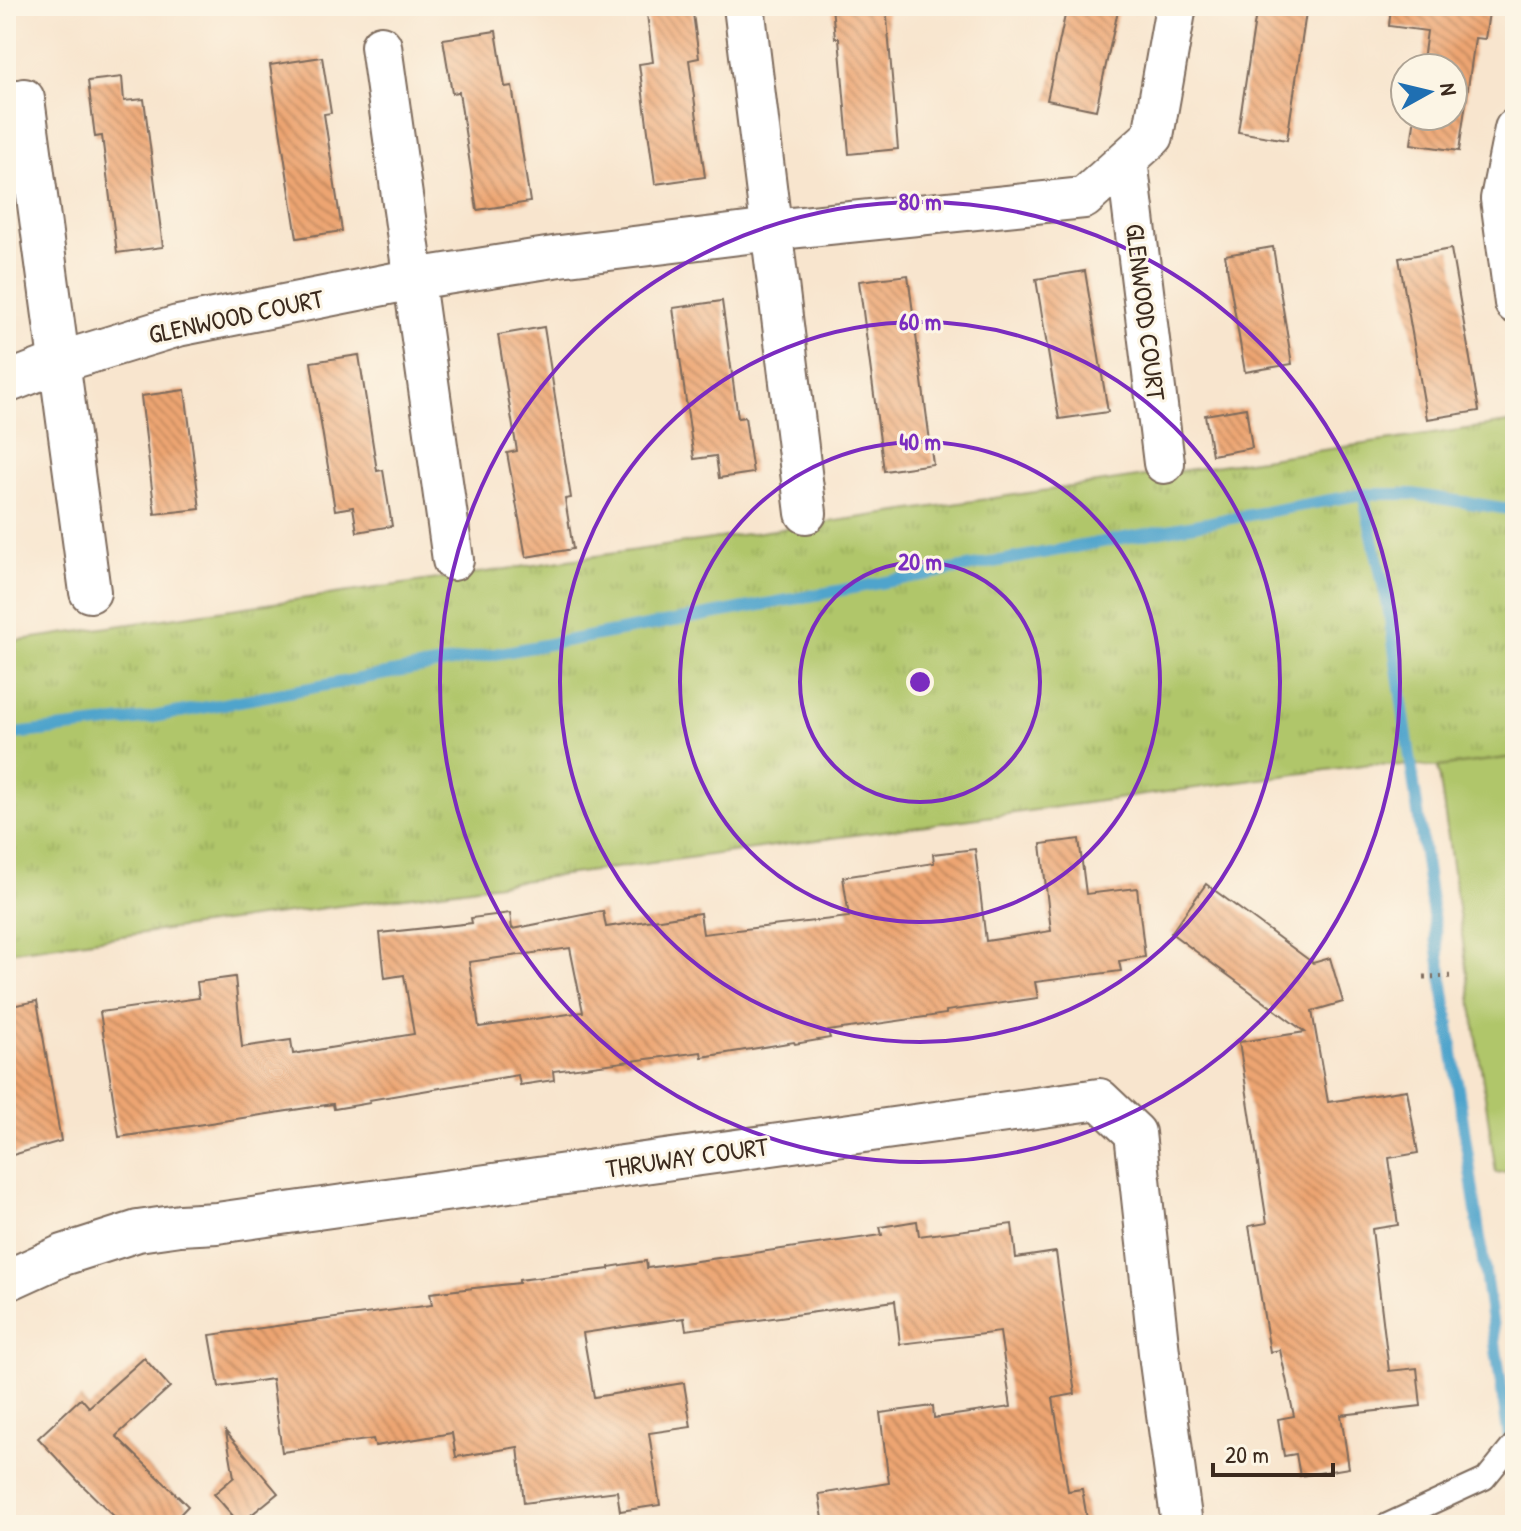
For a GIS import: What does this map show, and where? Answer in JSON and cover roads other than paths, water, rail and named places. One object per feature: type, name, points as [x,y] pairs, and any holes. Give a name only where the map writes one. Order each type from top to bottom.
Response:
[{"type":"street","points":[[744,6],[806,513]]},
{"type":"street","name":"GLENWOOD COURT","points":[[6,383],[60,362],[178,326],[414,279],[560,256],[771,230],[1084,198],[1153,136],[1176,6]]},
{"type":"street","points":[[381,46],[453,560]]},
{"type":"street","points":[[24,99],[90,592]]},
{"type":"street","points":[[1515,129],[1501,199],[1515,303]]},
{"type":"street","name":"GLENWOOD COURT","points":[[1127,160],[1164,463]]},
{"type":"street","name":"THRUWAY COURT","points":[[6,1281],[63,1255],[138,1231],[217,1223],[1099,1099],[1135,1133],[1160,1362],[1182,1525]]},
{"type":"lane","points":[[1385,1525],[1485,1479],[1515,1442]]},
{"type":"waterway","points":[[1363,494],[1388,606],[1515,1480]]},
{"type":"waterway","points":[[6,735],[142,719],[1363,494],[1412,494],[1515,510]]}]
